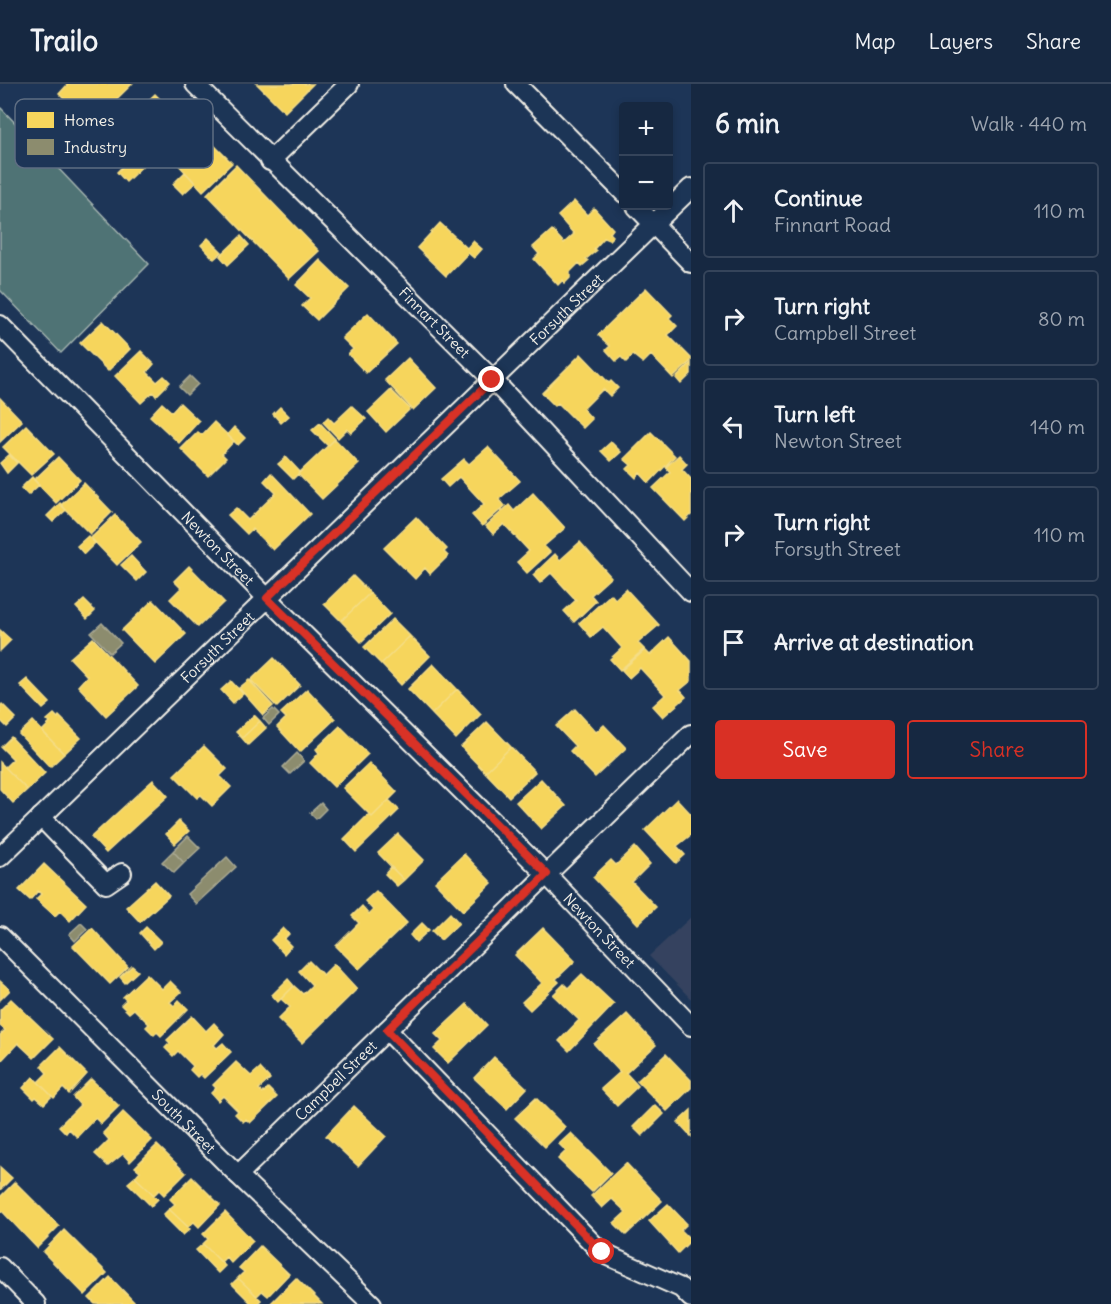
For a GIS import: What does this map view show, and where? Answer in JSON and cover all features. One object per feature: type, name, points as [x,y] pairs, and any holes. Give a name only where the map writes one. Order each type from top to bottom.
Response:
[{"type":"street","name":"Finnart Street","points":[[195,84],[210,99]]},
{"type":"street","points":[[270,161],[349,84]]},
{"type":"street","points":[[516,84],[619,188]]},
{"type":"street","name":"Finnart Street","points":[[213,102],[492,380],[691,592]]},
{"type":"street","name":"Forsyth Street","points":[[0,857],[691,188]]},
{"type":"street","points":[[640,210],[691,263]]},
{"type":"street","name":"Newton Street","points":[[0,325],[267,598],[547,874],[691,1026]]},
{"type":"street","name":"Campbell Street","points":[[238,1175],[691,734]]},
{"type":"street","points":[[41,817],[106,884],[122,873]]},
{"type":"street","name":"South Street","points":[[0,936],[238,1175],[372,1304]]},
{"type":"street","points":[[387,1030],[602,1252],[681,1288],[691,1298]]},
{"type":"street","points":[[0,1268],[36,1304]]},
{"type":"shaded area","points":[[691,917],[691,999],[649,956]]},
{"type":"green space","points":[[0,107],[15,123],[15,168],[58,168],[149,264],[61,353],[0,290]]},
{"type":"building: Homes","points":[[68,84],[132,84],[117,99],[64,99],[59,94]]},
{"type":"building: Homes","points":[[257,84],[313,84],[285,112]]},
{"type":"building: Homes","points":[[155,94],[160,99],[150,99]]},
{"type":"building: Homes","points":[[213,144],[232,163],[203,191],[182,168],[213,168]]},
{"type":"building: Homes","points":[[236,165],[319,251],[289,279],[207,194]]},
{"type":"building: Homes","points":[[121,168],[140,168],[126,182],[117,172]]},
{"type":"building: Homes","points":[[185,172],[195,183],[183,194],[173,184]]},
{"type":"building: Homes","points":[[574,201],[587,215],[594,208],[613,229],[610,233],[613,236],[609,240],[604,238],[594,249],[596,251],[586,259],[588,261],[582,266],[579,263],[570,272],[570,278],[558,285],[534,259],[539,254],[533,247],[552,230],[564,243],[574,234],[558,216]]},
{"type":"building: Homes","points":[[440,223],[467,248],[473,241],[482,249],[474,258],[468,253],[446,276],[417,248]]},
{"type":"building: Homes","points":[[241,236],[249,245],[228,265],[220,256]]},
{"type":"building: Homes","points":[[208,238],[222,252],[214,259],[201,245]]},
{"type":"building: Homes","points":[[320,260],[349,288],[317,320],[302,306],[310,298],[296,285]]},
{"type":"building: Homes","points":[[646,288],[672,315],[669,318],[677,326],[668,335],[691,358],[691,361],[673,378],[651,355],[643,363],[633,355],[626,362],[621,357],[616,361],[606,350],[610,346],[598,335]]},
{"type":"building: Homes","points":[[368,313],[397,344],[366,373],[348,354],[353,349],[342,338]]},
{"type":"building: Homes","points":[[103,321],[130,349],[108,371],[80,343]]},
{"type":"building: Homes","points":[[141,351],[154,364],[147,372],[157,382],[164,376],[170,382],[156,396],[153,392],[141,403],[115,376]]},
{"type":"building: Homes","points":[[581,354],[609,383],[611,381],[618,388],[610,396],[603,389],[583,409],[592,419],[583,428],[558,403],[555,406],[542,393]]},
{"type":"building: Homes","points":[[408,358],[436,388],[413,410],[385,380]]},
{"type":"building: Homes","points":[[691,363],[691,374],[681,384],[676,378]]},
{"type":"building: Homes","points":[[391,390],[410,409],[386,432],[368,412]]},
{"type":"building: Homes","points":[[0,398],[22,421],[0,442]]},
{"type":"building: Homes","points":[[162,403],[172,412],[180,403],[199,421],[179,443],[150,416]]},
{"type":"building: Homes","points":[[352,406],[366,419],[351,433],[347,429],[338,438],[323,422],[328,417],[334,423]]},
{"type":"building: Homes","points":[[280,407],[289,416],[281,423],[273,414]]},
{"type":"building: Homes","points":[[214,422],[234,441],[222,454],[226,458],[208,476],[181,449],[198,432],[202,435]]},
{"type":"building: Homes","points":[[320,423],[335,439],[328,446],[312,430]]},
{"type":"building: Homes","points":[[26,425],[54,454],[31,475],[3,447]]},
{"type":"building: Homes","points":[[234,427],[245,438],[238,445],[227,435]]},
{"type":"building: Homes","points":[[651,432],[675,456],[649,483],[640,473],[636,478],[627,469],[631,465],[624,459]]},
{"type":"building: Homes","points":[[335,439],[359,464],[322,499],[298,474]]},
{"type":"building: Homes","points":[[611,442],[621,452],[611,461],[601,451]]},
{"type":"building: Homes","points":[[488,447],[520,481],[499,499],[505,506],[482,526],[472,515],[484,504],[459,477],[448,487],[441,479],[464,459],[469,464]]},
{"type":"building: Homes","points":[[9,455],[17,463],[7,473],[0,463]]},
{"type":"building: Homes","points":[[679,455],[687,464],[682,469],[691,479],[691,515],[685,521],[653,488],[670,472],[666,467]]},
{"type":"building: Homes","points":[[58,457],[80,480],[56,503],[34,480]]},
{"type":"building: Homes","points":[[286,457],[300,472],[293,479],[278,464]]},
{"type":"building: Homes","points":[[271,473],[310,514],[273,550],[252,529],[247,534],[228,515],[236,508],[248,520],[276,493],[264,481]]},
{"type":"building: Homes","points":[[32,477],[39,485],[28,495],[21,488]]},
{"type":"building: Homes","points":[[84,483],[112,512],[90,534],[61,505]]},
{"type":"building: Homes","points":[[533,493],[565,528],[544,546],[550,552],[527,573],[517,562],[529,551],[504,524],[493,534],[486,526],[509,505],[514,511]]},
{"type":"building: Homes","points":[[60,503],[66,510],[53,522],[47,516]]},
{"type":"building: Homes","points":[[115,515],[141,542],[117,565],[91,538]]},
{"type":"building: Homes","points":[[416,517],[447,549],[444,552],[448,556],[430,574],[425,568],[415,579],[384,548]]},
{"type":"building: Homes","points":[[88,536],[95,543],[84,554],[77,546]]},
{"type":"building: Homes","points":[[580,542],[611,577],[591,595],[596,601],[574,622],[564,611],[576,600],[551,573],[540,583],[533,575],[555,554],[560,560]]},
{"type":"building: Homes","points":[[131,556],[146,572],[137,581],[121,565]]},
{"type":"building: Homes","points":[[189,566],[224,602],[198,627],[170,599],[181,588],[174,581]]},
{"type":"building: Homes","points":[[353,576],[370,593],[341,621],[324,604]]},
{"type":"building: Homes","points":[[626,589],[659,625],[638,643],[644,649],[620,670],[610,659],[622,648],[603,627],[591,637],[579,623],[611,594],[615,599]]},
{"type":"building: Homes","points":[[370,593],[390,614],[361,642],[341,621]]},
{"type":"building: Homes","points":[[84,600],[95,611],[87,619],[76,607]]},
{"type":"building: Homes","points":[[153,600],[186,634],[155,664],[122,630]]},
{"type":"building: Homes","points":[[393,619],[410,636],[381,664],[364,647]]},
{"type":"building: Homes","points":[[0,630],[11,640],[0,651]]},
{"type":"building: Homes","points":[[410,636],[430,656],[401,685],[381,664]]},
{"type":"building: Homes","points":[[669,637],[691,661],[691,681],[680,690],[686,697],[663,717],[653,706],[665,695],[640,668],[629,678],[622,670],[645,650],[650,655]]},
{"type":"building: Homes","points":[[93,638],[138,686],[106,716],[78,686],[87,676],[70,658]]},
{"type":"building: Homes","points":[[274,658],[300,685],[277,707],[251,680]]},
{"type":"building: Homes","points":[[433,664],[457,689],[432,714],[408,689]]},
{"type":"building: Homes","points":[[27,679],[50,703],[43,709],[20,685]]},
{"type":"building: Homes","points":[[249,680],[273,706],[263,715],[239,688]]},
{"type":"building: Homes","points":[[231,681],[243,694],[233,703],[221,690]]},
{"type":"building: Homes","points":[[307,689],[335,719],[300,752],[277,727],[286,718],[281,713]]},
{"type":"building: Homes","points":[[457,689],[481,714],[456,739],[432,714]]},
{"type":"building: Homes","points":[[2,704],[16,718],[7,727],[0,720]]},
{"type":"building: Homes","points":[[575,709],[596,732],[604,725],[626,748],[595,777],[570,751],[575,746],[556,726]]},
{"type":"building: Homes","points":[[54,714],[58,718],[59,716],[81,738],[64,754],[42,731],[50,723],[47,720]]},
{"type":"building: Homes","points":[[254,715],[260,721],[242,738],[236,732]]},
{"type":"building: Homes","points":[[33,721],[64,754],[50,767],[19,734]]},
{"type":"building: Homes","points":[[260,721],[266,728],[248,745],[242,738]]},
{"type":"building: Homes","points":[[487,722],[511,747],[485,772],[461,747]]},
{"type":"building: Homes","points":[[340,726],[368,754],[334,787],[310,763],[319,753],[316,749]]},
{"type":"building: Homes","points":[[11,737],[45,773],[27,790],[5,767],[13,759],[1,747]]},
{"type":"building: Homes","points":[[204,746],[227,769],[220,776],[231,787],[212,806],[201,795],[197,798],[174,775]]},
{"type":"building: Homes","points":[[511,747],[535,772],[509,797],[485,772]]},
{"type":"building: Homes","points":[[0,762],[27,790],[13,803],[0,789]]},
{"type":"building: Homes","points":[[369,763],[397,792],[372,817],[343,788]]},
{"type":"building: Homes","points":[[541,779],[566,806],[541,829],[516,802]]},
{"type":"building: Homes","points":[[153,780],[168,796],[106,853],[91,837]]},
{"type":"building: Homes","points":[[677,799],[691,814],[691,835],[677,846],[685,855],[676,863],[645,830]]},
{"type":"building: Homes","points":[[389,800],[399,810],[356,852],[344,839],[369,814],[372,817]]},
{"type":"building: Homes","points":[[179,821],[189,831],[175,844],[166,834]]},
{"type":"building: Homes","points":[[398,834],[424,860],[404,880],[378,853]]},
{"type":"building: Homes","points":[[635,847],[650,864],[632,882],[656,907],[638,924],[593,877],[611,860],[616,865]]},
{"type":"building: Homes","points":[[464,854],[492,883],[463,911],[435,882]]},
{"type":"building: Homes","points":[[44,864],[86,904],[70,921],[60,911],[55,916],[36,899],[41,894],[38,891],[30,900],[19,890]]},
{"type":"building: Homes","points":[[391,867],[404,880],[397,886],[385,874]]},
{"type":"building: Homes","points":[[155,881],[169,896],[140,922],[126,907]]},
{"type":"building: Homes","points":[[376,891],[407,923],[359,969],[336,946],[359,923],[352,916],[362,906],[369,914],[373,910],[365,901]]},
{"type":"building: Homes","points":[[450,913],[459,923],[441,940],[432,931]]},
{"type":"building: Homes","points":[[422,923],[429,930],[416,942],[410,935]]},
{"type":"building: Homes","points":[[146,927],[161,942],[154,949],[140,933]]},
{"type":"building: Homes","points":[[92,928],[128,967],[110,984],[73,946]]},
{"type":"building: Homes","points":[[283,928],[289,934],[284,939],[291,946],[284,954],[271,940]]},
{"type":"building: Homes","points":[[543,928],[575,961],[556,979],[559,982],[530,1010],[522,1002],[542,983],[515,955]]},
{"type":"building: Homes","points":[[309,961],[323,975],[334,964],[357,989],[302,1043],[278,1019],[290,1007],[281,999],[294,986],[303,994],[312,985],[299,971]]},
{"type":"building: Homes","points":[[132,966],[138,971],[125,983],[120,977]]},
{"type":"building: Homes","points":[[147,974],[162,989],[170,981],[181,992],[170,1002],[174,1006],[179,1000],[188,1009],[161,1036],[157,1032],[154,1035],[146,1027],[149,1024],[134,1009],[129,1013],[121,1005],[126,1000],[123,997]]},
{"type":"building: Homes","points":[[582,974],[614,1004],[569,1051],[559,1041],[579,1020],[553,995],[564,984],[568,988]]},
{"type":"building: Homes","points":[[288,979],[294,986],[278,1002],[272,995]]},
{"type":"building: Homes","points":[[0,981],[10,990],[0,1000]]},
{"type":"building: Homes","points":[[11,999],[53,1039],[34,1058],[18,1043],[2,1060],[0,1058],[0,1035],[5,1030],[0,1026],[0,1010]]},
{"type":"building: Homes","points":[[467,1004],[487,1025],[448,1063],[434,1049],[442,1041],[435,1034]]},
{"type":"building: Homes","points":[[627,1014],[656,1045],[626,1073],[638,1086],[617,1106],[601,1089],[620,1072],[594,1044]]},
{"type":"building: Homes","points":[[192,1016],[206,1031],[214,1023],[224,1034],[214,1045],[217,1048],[223,1043],[231,1052],[204,1078],[200,1074],[197,1077],[190,1070],[193,1066],[178,1051],[173,1056],[165,1048],[170,1043],[167,1040]]},
{"type":"building: Homes","points":[[60,1047],[87,1074],[69,1094],[63,1088],[54,1098],[38,1082],[47,1073],[41,1066]]},
{"type":"building: Homes","points":[[666,1054],[691,1080],[691,1088],[667,1111],[637,1081]]},
{"type":"building: Homes","points":[[494,1057],[527,1088],[507,1109],[474,1078]]},
{"type":"building: Homes","points":[[236,1062],[251,1076],[260,1068],[270,1079],[259,1089],[263,1093],[268,1088],[277,1097],[250,1123],[246,1119],[243,1122],[235,1114],[238,1111],[223,1096],[218,1101],[211,1093],[216,1088],[213,1085]]},
{"type":"building: Homes","points":[[33,1077],[52,1096],[44,1104],[36,1097],[34,1099],[23,1088]]},
{"type":"building: Homes","points":[[91,1079],[119,1106],[101,1124],[95,1118],[77,1137],[69,1129],[66,1133],[59,1126],[80,1105],[73,1097]]},
{"type":"building: Homes","points":[[536,1098],[565,1127],[545,1147],[515,1118]]},
{"type":"building: Homes","points":[[655,1105],[664,1114],[642,1136],[633,1127]]},
{"type":"building: Homes","points":[[354,1106],[386,1136],[358,1166],[326,1136]]},
{"type":"building: Homes","points":[[691,1110],[691,1136],[678,1122]]},
{"type":"building: Homes","points":[[123,1112],[152,1140],[130,1162],[123,1154],[108,1166],[95,1154],[109,1140],[103,1133]]},
{"type":"building: Homes","points":[[571,1133],[611,1173],[592,1192],[558,1159],[566,1151],[559,1144]]},
{"type":"building: Homes","points":[[157,1145],[186,1173],[164,1195],[159,1190],[154,1195],[135,1177],[140,1171],[135,1167]]},
{"type":"building: Homes","points":[[626,1163],[662,1201],[626,1235],[614,1223],[626,1212],[612,1199],[602,1208],[591,1196]]},
{"type":"building: Homes","points":[[0,1167],[12,1178],[0,1190]]},
{"type":"building: Homes","points":[[135,1177],[158,1199],[151,1206],[128,1183]]},
{"type":"building: Homes","points":[[192,1177],[220,1205],[199,1227],[194,1222],[188,1227],[169,1209],[175,1204],[170,1199]]},
{"type":"building: Homes","points":[[15,1182],[59,1226],[37,1248],[0,1209],[0,1197]]},
{"type":"building: Homes","points":[[668,1204],[687,1224],[681,1230],[691,1240],[678,1253],[649,1221]]},
{"type":"building: Homes","points":[[169,1209],[190,1229],[183,1235],[163,1215]]},
{"type":"building: Homes","points":[[225,1212],[253,1241],[231,1263],[226,1257],[221,1262],[203,1244],[208,1239],[203,1234]]},
{"type":"building: Homes","points":[[64,1230],[107,1273],[85,1295],[43,1252]]},
{"type":"building: Homes","points":[[203,1244],[225,1266],[218,1273],[196,1250]]},
{"type":"building: Homes","points":[[260,1246],[289,1274],[268,1296],[262,1291],[257,1296],[238,1278],[244,1272],[239,1268]]},
{"type":"building: Homes","points":[[110,1277],[136,1304],[95,1304],[89,1298]]},
{"type":"building: Homes","points":[[238,1278],[261,1300],[257,1304],[252,1304],[232,1284]]},
{"type":"building: Homes","points":[[296,1278],[322,1304],[270,1304]]},
{"type":"building: Industry","points":[[190,376],[198,384],[187,395],[179,387]]},
{"type":"building: Industry","points":[[102,623],[121,643],[110,653],[91,633]]},
{"type":"building: Industry","points":[[273,709],[279,715],[269,725],[263,718]]},
{"type":"building: Industry","points":[[297,753],[304,761],[290,774],[283,767]]},
{"type":"building: Industry","points":[[321,803],[326,809],[316,819],[310,813]]},
{"type":"building: Industry","points":[[188,836],[200,848],[184,863],[173,851]]},
{"type":"building: Industry","points":[[173,851],[184,863],[174,873],[162,862]]},
{"type":"building: Industry","points":[[227,857],[236,867],[196,904],[187,894]]},
{"type":"building: Industry","points":[[81,923],[87,929],[75,941],[69,934]]},
{"type":"route","points":[[492,380],[267,598],[547,874],[387,1030],[602,1252]]}]
